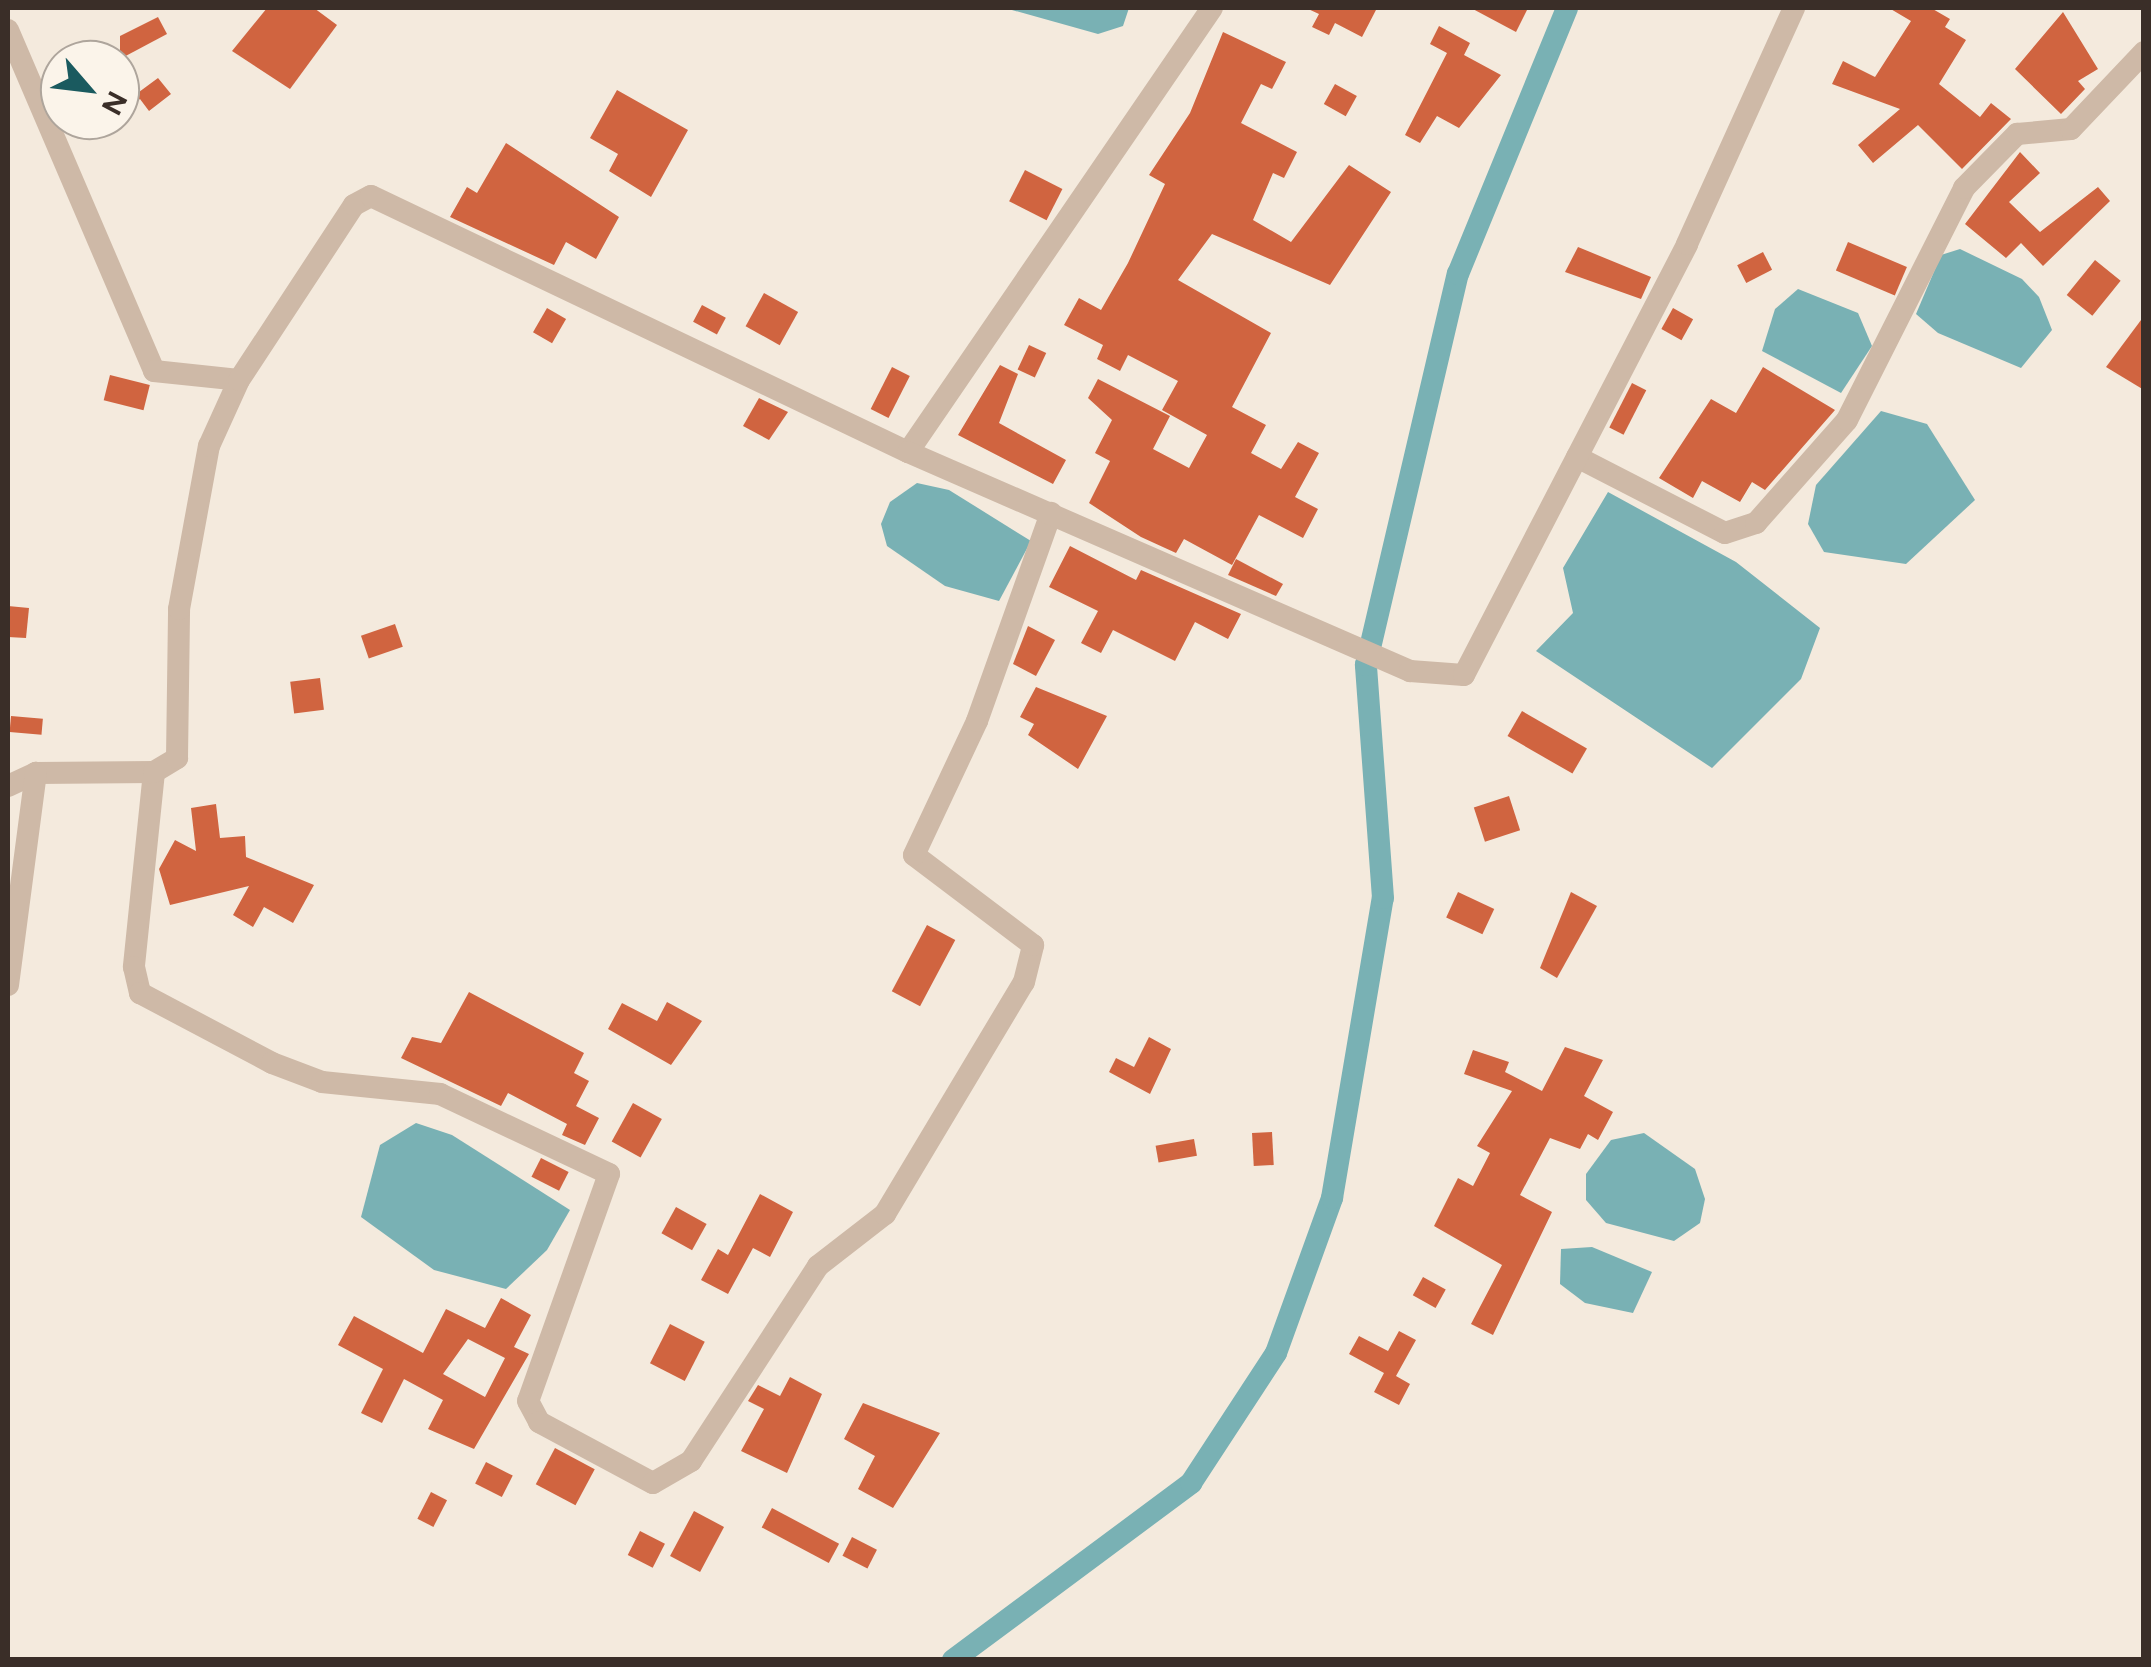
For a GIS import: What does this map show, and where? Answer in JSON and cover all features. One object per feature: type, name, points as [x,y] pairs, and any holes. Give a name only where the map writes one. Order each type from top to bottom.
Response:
[{"type":"street","points":[[908,452],[1212,8]]},
{"type":"street","points":[[8,786],[36,772],[154,772],[180,750],[189,524],[209,446],[239,380],[354,205],[371,196],[908,452],[1410,671],[1464,675],[1577,456],[1794,8]]},
{"type":"street","points":[[8,30],[154,371],[239,380]]},
{"type":"street","points":[[1577,456],[1711,527],[1740,532],[1756,522],[1846,420],[1964,188],[2017,134],[2070,129],[2144,52]]},
{"type":"street","points":[[154,772],[134,968],[140,993],[272,1063],[322,1082],[440,1094],[609,1174],[528,1400],[538,1422],[653,1483],[691,1461],[818,1266],[885,1214],[1024,982],[1032,945],[914,854],[977,721],[1051,512]]},
{"type":"street","points":[[8,985],[36,772]]},
{"type":"water","points":[[1005,8],[1129,8],[1123,26],[1098,34]]},
{"type":"water","points":[[1960,249],[2022,279],[2039,297],[2052,330],[2021,368],[1938,333],[1916,314],[1941,255]]},
{"type":"water","points":[[1798,289],[1858,313],[1872,346],[1841,393],[1762,351],[1775,309]]},
{"type":"water","points":[[1881,411],[1927,424],[1975,500],[1906,564],[1824,552],[1808,524],[1816,485]]},
{"type":"water","points":[[917,483],[949,490],[1031,541],[999,601],[945,586],[887,546],[881,524],[890,502]]},
{"type":"water","points":[[1608,492],[1736,562],[1820,628],[1801,679],[1712,768],[1536,651],[1573,613],[1563,568]]},
{"type":"water","points":[[416,1123],[452,1135],[570,1210],[547,1250],[506,1289],[434,1270],[361,1217],[380,1145]]},
{"type":"water","points":[[1644,1133],[1695,1169],[1705,1199],[1700,1223],[1674,1241],[1606,1223],[1586,1200],[1586,1174],[1611,1140]]},
{"type":"water","points":[[1592,1247],[1652,1272],[1633,1313],[1585,1303],[1560,1284],[1561,1249]]},
{"type":"building","points":[[267,8],[314,8],[337,25],[290,89],[232,51]]},
{"type":"building","points":[[1306,8],[1377,8],[1362,37],[1335,23],[1329,35],[1312,27],[1319,14]]},
{"type":"building","points":[[1471,8],[1528,8],[1516,32]]},
{"type":"building","points":[[1889,8],[1931,8],[1950,19],[1945,27],[1966,40],[1939,84],[1980,117],[1991,103],[2011,119],[1962,169],[1918,125],[1873,163],[1858,145],[1900,109],[1832,84],[1843,61],[1875,77],[1911,21]]},
{"type":"building","points":[[2063,12],[2098,69],[2078,81],[2085,89],[2061,114],[2015,69]]},
{"type":"building","points":[[158,17],[167,34],[140,48],[140,40],[120,40],[120,36]]},
{"type":"building","points":[[1439,26],[1470,43],[1464,55],[1501,75],[1459,128],[1437,116],[1420,143],[1405,135],[1447,53],[1430,44]]},
{"type":"building","points":[[1223,32],[1286,62],[1272,89],[1261,84],[1241,123],[1297,152],[1284,178],[1273,173],[1253,220],[1291,242],[1349,165],[1391,192],[1330,285],[1212,234],[1178,280],[1271,333],[1232,407],[1266,425],[1251,453],[1281,469],[1298,442],[1319,453],[1295,497],[1318,509],[1303,538],[1259,515],[1232,565],[1184,539],[1176,553],[1141,537],[1089,503],[1110,461],[1095,453],[1112,420],[1088,398],[1098,379],[1170,416],[1153,449],[1189,468],[1207,435],[1162,410],[1178,381],[1128,355],[1120,371],[1097,359],[1103,345],[1064,325],[1079,298],[1101,310],[1128,263],[1165,184],[1149,175],[1190,113]]},
{"type":"building","points":[[158,78],[171,94],[149,111],[140,99],[140,91]]},
{"type":"building","points":[[1335,84],[1357,96],[1346,116],[1324,104]]},
{"type":"building","points":[[617,90],[688,130],[651,197],[609,171],[618,154],[590,138]]},
{"type":"building","points":[[506,143],[619,217],[596,259],[566,242],[554,265],[450,217],[467,187],[477,193]]},
{"type":"building","points":[[2020,152],[2040,173],[2009,202],[2040,232],[2098,187],[2110,201],[2043,266],[2021,243],[2006,258],[1965,224]]},
{"type":"building","points":[[1025,170],[1062,189],[1047,220],[1009,201]]},
{"type":"building","points":[[1848,242],[1907,267],[1895,296],[1836,271]]},
{"type":"building","points":[[1578,247],[1651,277],[1641,299],[1565,272]]},
{"type":"building","points":[[1763,252],[1772,270],[1746,283],[1737,265]]},
{"type":"building","points":[[2095,260],[2121,281],[2092,316],[2067,295]]},
{"type":"building","points":[[764,293],[798,312],[780,345],[746,326]]},
{"type":"building","points":[[702,305],[726,318],[717,334],[693,322]]},
{"type":"building","points":[[547,308],[566,319],[552,343],[533,332]]},
{"type":"building","points":[[1673,308],[1693,319],[1681,340],[1661,329]]},
{"type":"building","points":[[2144,316],[2144,390],[2106,367]]},
{"type":"building","points":[[1029,345],[1046,353],[1035,378],[1018,369]]},
{"type":"building","points":[[1000,365],[1018,374],[999,423],[1066,460],[1053,484],[958,435]]},
{"type":"building","points":[[892,367],[910,376],[888,418],[871,409]]},
{"type":"building","points":[[1763,367],[1835,410],[1765,490],[1752,482],[1740,502],[1702,481],[1693,498],[1659,478],[1711,399],[1736,413]]},
{"type":"building","points":[[110,375],[150,385],[143,410],[104,400]]},
{"type":"building","points":[[1632,383],[1646,390],[1624,435],[1609,428]]},
{"type":"building","points":[[759,398],[788,412],[769,440],[743,426]]},
{"type":"building","points":[[1070,546],[1136,580],[1141,570],[1241,614],[1228,639],[1195,622],[1175,661],[1113,630],[1101,653],[1081,643],[1098,611],[1049,587]]},
{"type":"building","points":[[1236,559],[1283,584],[1276,596],[1228,575]]},
{"type":"building","points":[[8,606],[29,608],[26,638],[8,637]]},
{"type":"building","points":[[395,624],[403,647],[369,658],[361,636]]},
{"type":"building","points":[[1028,626],[1055,640],[1036,676],[1013,664]]},
{"type":"building","points":[[320,678],[324,710],[294,713],[290,682]]},
{"type":"building","points":[[1036,687],[1107,716],[1078,769],[1028,735],[1034,724],[1020,717]]},
{"type":"building","points":[[1522,711],[1587,749],[1572,774],[1508,736]]},
{"type":"building","points":[[11,716],[43,719],[41,735],[10,732]]},
{"type":"building","points":[[1509,796],[1520,830],[1485,842],[1474,807]]},
{"type":"building","points":[[216,804],[220,838],[245,836],[246,857],[314,885],[293,923],[264,907],[253,927],[233,915],[249,886],[170,905],[159,869],[175,840],[196,851],[191,808]]},
{"type":"building","points":[[1458,892],[1494,909],[1482,934],[1446,917]]},
{"type":"building","points":[[1571,892],[1597,906],[1557,978],[1540,968]]},
{"type":"building","points":[[927,925],[955,940],[920,1006],[892,991]]},
{"type":"building","points":[[469,992],[584,1053],[574,1073],[589,1081],[576,1106],[599,1118],[585,1145],[562,1135],[567,1124],[508,1093],[501,1106],[401,1058],[412,1037],[441,1043]]},
{"type":"building","points":[[667,1002],[702,1021],[671,1065],[608,1029],[622,1003],[657,1021]]},
{"type":"building","points":[[1149,1037],[1171,1049],[1150,1094],[1109,1072],[1116,1058],[1134,1067]]},
{"type":"building","points":[[1565,1047],[1603,1060],[1584,1096],[1613,1112],[1598,1140],[1588,1134],[1580,1149],[1550,1138],[1520,1195],[1552,1212],[1493,1335],[1471,1324],[1502,1265],[1434,1226],[1458,1178],[1473,1186],[1490,1153],[1477,1146],[1512,1091],[1464,1074],[1473,1050],[1509,1062],[1505,1072],[1542,1091]]},
{"type":"building","points":[[633,1103],[662,1119],[641,1157],[612,1141]]},
{"type":"building","points":[[1272,1132],[1274,1165],[1254,1166],[1252,1133]]},
{"type":"building","points":[[1194,1139],[1197,1156],[1159,1163],[1156,1146]]},
{"type":"building","points":[[541,1158],[569,1172],[559,1191],[531,1177]]},
{"type":"building","points":[[760,1194],[793,1212],[770,1257],[753,1248],[728,1294],[701,1280],[718,1249],[728,1255]]},
{"type":"building","points":[[676,1207],[707,1224],[692,1250],[661,1233]]},
{"type":"building","points":[[1423,1277],[1446,1290],[1436,1308],[1413,1295]]},
{"type":"building","points":[[501,1298],[531,1315],[514,1347],[529,1354],[474,1449],[428,1429],[443,1400],[404,1379],[382,1423],[361,1413],[383,1369],[338,1345],[354,1316],[423,1353],[446,1309],[485,1328]],"holes":[[[468,1339],[505,1358],[485,1397],[443,1374]]]},
{"type":"building","points":[[670,1324],[705,1342],[685,1381],[650,1363]]},
{"type":"building","points":[[1399,1331],[1416,1340],[1396,1376],[1410,1384],[1399,1405],[1374,1392],[1384,1373],[1349,1354],[1359,1336],[1388,1351]]},
{"type":"building","points":[[790,1377],[822,1394],[787,1473],[741,1451],[764,1409],[748,1401],[758,1385],[780,1396]]},
{"type":"building","points":[[863,1403],[940,1433],[893,1508],[858,1489],[875,1456],[844,1439]]},
{"type":"building","points":[[555,1448],[595,1469],[575,1505],[536,1484]]},
{"type":"building","points":[[486,1462],[513,1476],[502,1497],[475,1483]]},
{"type":"building","points":[[431,1492],[447,1500],[433,1527],[417,1519]]},
{"type":"building","points":[[772,1508],[839,1544],[829,1563],[762,1527]]},
{"type":"building","points":[[694,1511],[724,1527],[700,1572],[670,1556]]},
{"type":"building","points":[[640,1531],[665,1544],[653,1568],[628,1555]]},
{"type":"building","points":[[852,1537],[877,1550],[867,1568],[842,1556]]},
{"type":"waterway","points":[[953,1660],[1191,1483],[1276,1353],[1332,1198],[1383,898],[1366,665],[1458,274],[1567,8]]}]
